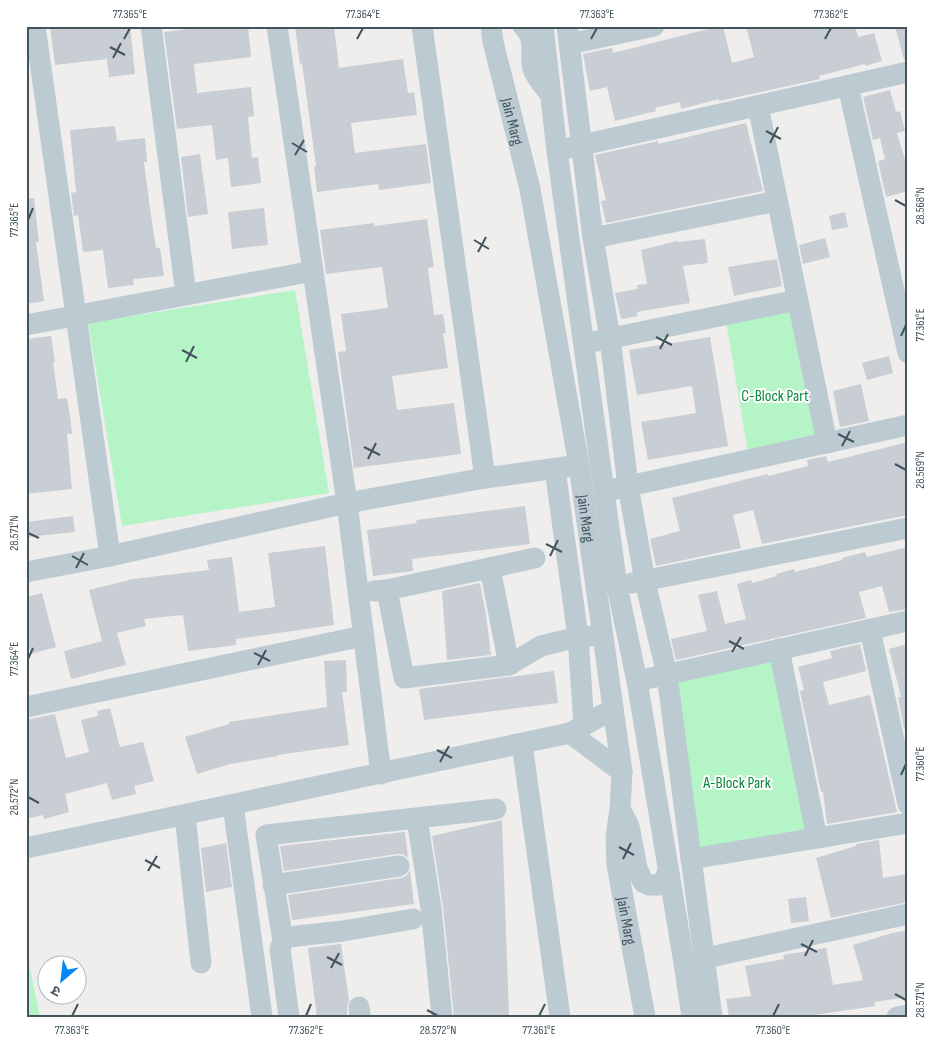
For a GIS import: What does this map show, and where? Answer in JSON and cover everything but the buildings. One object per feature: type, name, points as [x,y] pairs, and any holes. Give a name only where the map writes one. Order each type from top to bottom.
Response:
[{"type":"street","points":[[151,26],[186,294]]},
{"type":"street","points":[[277,26],[347,503],[381,774]]},
{"type":"street","points":[[422,26],[484,478]]},
{"type":"street","points":[[524,26],[530,36],[532,45],[532,67],[551,95]]},
{"type":"street","name":"Jain Marg","points":[[543,26],[557,151],[617,586],[637,681],[692,1017]]},
{"type":"street","points":[[654,26],[568,35],[593,238],[610,338],[628,486],[645,581],[666,674],[706,958],[712,1017]]},
{"type":"street","name":"Jain Marg","points":[[495,31],[530,189],[579,465],[622,772],[616,837],[617,865],[645,1017]]},
{"type":"street","points":[[33,38],[76,314],[110,556]]},
{"type":"street","points":[[557,151],[908,72]]},
{"type":"street","points":[[848,86],[908,353]]},
{"type":"street","points":[[758,106],[827,443]]},
{"type":"street","points":[[593,238],[777,201]]},
{"type":"street","points":[[26,325],[76,314],[313,271]]},
{"type":"street","points":[[584,343],[797,300]]},
{"type":"street","points":[[604,492],[908,425]]},
{"type":"street","points":[[26,572],[110,556],[347,503],[484,478],[579,465]]},
{"type":"street","points":[[555,469],[578,637],[577,729],[622,772]]},
{"type":"street","points":[[617,586],[908,528]]},
{"type":"street","points":[[359,592],[387,590],[535,558]]},
{"type":"street","points":[[490,568],[509,665]]},
{"type":"street","points":[[387,590],[404,678],[509,665],[541,646],[578,637],[602,635]]},
{"type":"street","points":[[637,681],[908,622]]},
{"type":"street","points":[[870,630],[908,804]]},
{"type":"street","points":[[26,707],[363,636]]},
{"type":"street","points":[[779,649],[817,838]]},
{"type":"street","points":[[26,848],[522,744],[577,729],[613,709]]},
{"type":"street","points":[[522,744],[560,1017]]},
{"type":"street","points":[[233,805],[262,1017]]},
{"type":"street","points":[[283,941],[266,834],[496,809]]},
{"type":"street","points":[[620,809],[629,826],[637,868],[643,882],[649,885],[659,885],[665,879],[668,870]]},
{"type":"street","points":[[185,815],[201,963]]},
{"type":"street","points":[[417,819],[431,908],[442,1017]]},
{"type":"street","points":[[691,860],[908,823]]},
{"type":"street","points":[[274,885],[399,866]]},
{"type":"street","points":[[706,958],[908,914]]},
{"type":"street","points":[[289,1017],[280,949],[283,941],[288,936],[344,931],[413,919]]},
{"type":"street","points":[[897,1017],[908,1015]]},
{"type":"green space","points":[[295,290],[329,493],[122,526],[88,323]]},
{"type":"green space","name":"C-Block Part","points":[[795,304],[819,438],[748,453],[726,321]]},
{"type":"green space","name":"A-Block Park","points":[[778,654],[812,834],[684,857],[659,682]]},
{"type":"green space","points":[[26,949],[40,1017],[26,1017]]}]
